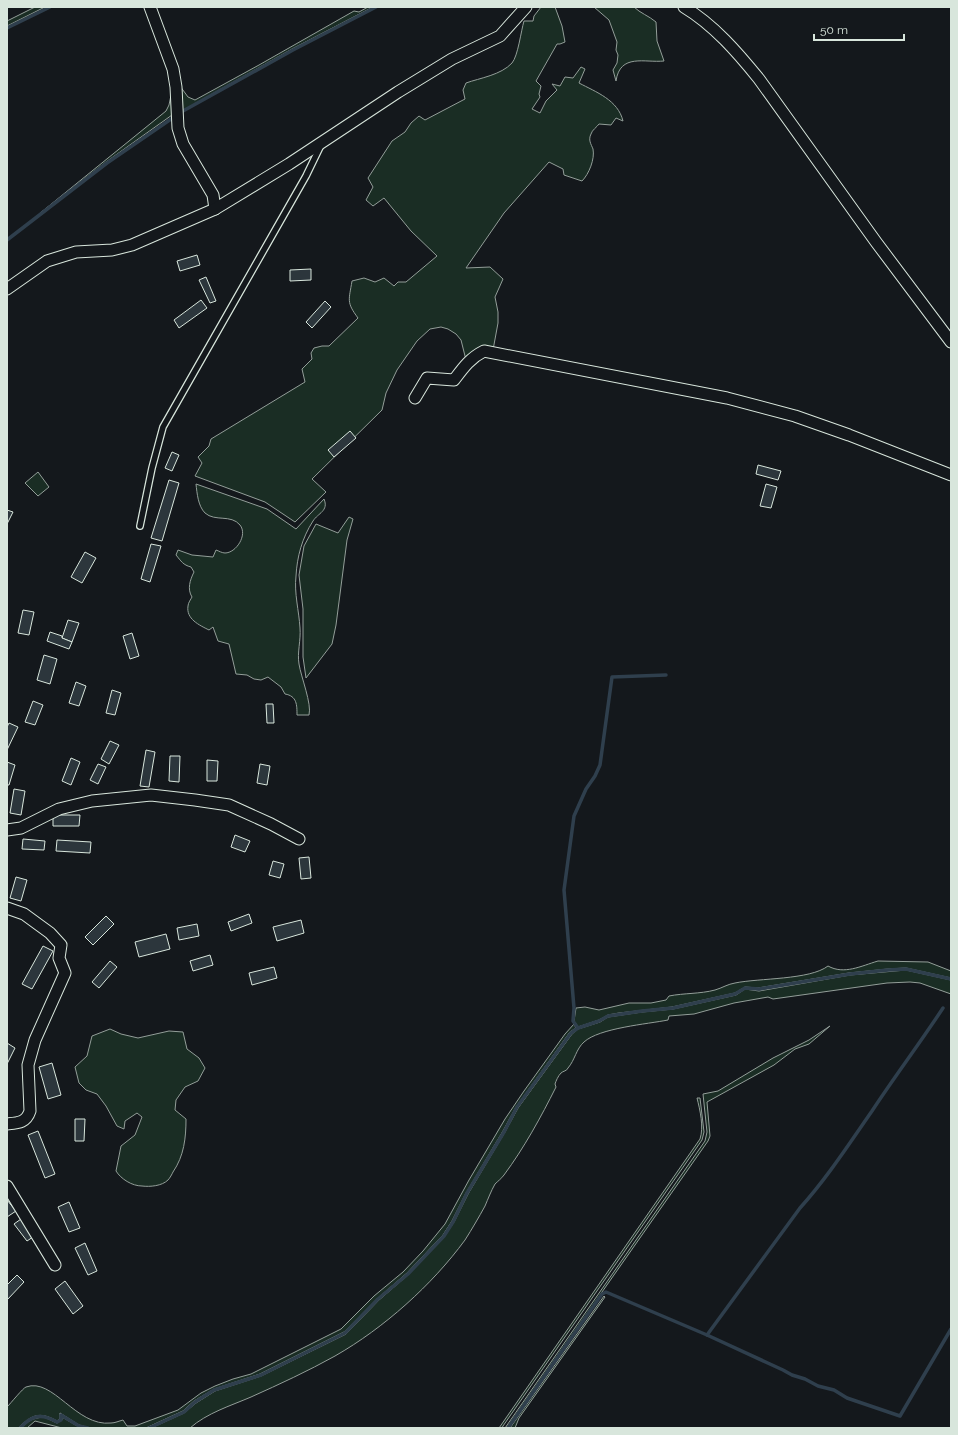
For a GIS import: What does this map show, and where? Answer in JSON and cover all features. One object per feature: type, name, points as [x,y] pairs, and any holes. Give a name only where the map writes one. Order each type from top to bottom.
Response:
[{"type":"street","points":[[150,7],[173,69],[176,87],[178,128],[183,144],[213,195],[215,209]]},
{"type":"street","points":[[7,289],[47,261],[76,252],[112,250],[132,246],[215,209],[289,164],[398,92],[452,59],[500,36],[526,7]]},
{"type":"street","points":[[684,7],[712,28],[742,58],[951,342]]},
{"type":"street","points":[[416,398],[427,378],[454,380],[474,356],[484,351],[727,398],[795,416],[850,435],[951,475]]},
{"type":"street","points":[[7,830],[21,828],[59,809],[92,801],[151,795],[228,805],[271,824],[299,839]]},
{"type":"street","points":[[7,908],[24,914],[50,933],[61,945],[60,958],[65,973],[35,1040],[28,1065],[30,1111],[28,1118],[19,1122],[7,1124]]},
{"type":"street","points":[[7,1186],[55,1265]]},
{"type":"lane","points":[[140,526],[152,468],[163,427],[306,176],[322,143]]},
{"type":"green space","points":[[35,7],[45,7],[7,26],[7,21]]},
{"type":"green space","points":[[368,7],[373,7],[292,49],[182,111],[180,86],[188,97],[195,100],[354,11],[359,12]]},
{"type":"green space","points":[[541,7],[555,7],[562,26],[565,42],[557,44],[536,81],[541,86],[539,94],[540,97],[532,109],[540,113],[546,101],[557,90],[552,84],[560,86],[565,77],[573,78],[581,67],[585,69],[579,83],[599,93],[611,102],[616,107],[623,121],[616,118],[611,125],[599,124],[592,131],[590,142],[593,149],[592,162],[585,178],[582,181],[564,175],[563,169],[549,162],[504,213],[466,268],[490,267],[503,279],[495,297],[498,312],[498,323],[493,350],[466,360],[461,340],[456,334],[441,327],[430,329],[417,341],[397,370],[386,393],[382,410],[312,479],[326,492],[295,522],[265,502],[195,476],[202,463],[198,457],[209,446],[211,439],[305,382],[302,369],[312,359],[311,353],[314,348],[329,346],[358,318],[349,301],[352,281],[364,278],[375,282],[384,278],[394,286],[398,282],[406,282],[437,256],[411,231],[384,198],[373,206],[366,200],[373,187],[368,178],[392,141],[405,132],[411,123],[419,116],[425,120],[465,99],[463,90],[466,83],[490,76],[512,63],[518,49],[524,21],[533,21],[534,16]]},
{"type":"green space","points":[[594,7],[634,7],[656,22],[657,41],[664,61],[634,61],[628,63],[618,72],[616,81],[613,70],[617,63],[617,42],[609,20]]},
{"type":"green space","points":[[171,95],[172,115],[106,162],[39,214],[166,111]]},
{"type":"green space","points":[[38,472],[49,487],[38,496],[25,483]]},
{"type":"green space","points":[[196,484],[267,509],[296,529],[324,499],[324,509],[309,527],[303,541],[296,576],[300,633],[299,660],[309,704],[309,715],[297,715],[296,702],[294,699],[285,694],[281,687],[268,677],[261,680],[254,679],[247,675],[236,674],[229,644],[218,641],[213,627],[209,630],[197,624],[189,615],[188,605],[192,597],[190,594],[190,584],[194,572],[191,567],[184,564],[176,555],[178,550],[192,555],[213,557],[216,550],[225,553],[237,547],[243,534],[240,525],[236,522],[209,516],[205,513],[199,503]]},
{"type":"green space","points":[[349,517],[353,519],[347,540],[336,625],[332,644],[306,678],[303,657],[303,609],[299,575],[304,546],[316,524],[338,533]]},
{"type":"green space","points":[[878,961],[928,962],[951,971],[951,978],[906,968],[849,973],[758,988],[745,987],[735,993],[672,1007],[608,1015],[599,1020],[578,1027],[574,1021],[576,1008],[585,1007],[599,1010],[629,1003],[651,1003],[666,1000],[669,996],[715,990],[730,984],[745,981],[784,978],[809,974],[820,971],[828,966],[840,970],[853,969]]},
{"type":"green space","points":[[906,970],[951,980],[951,994],[920,983],[910,982],[887,983],[773,999],[768,997],[734,1003],[694,1014],[669,1016],[668,1020],[612,1030],[591,1037],[581,1045],[572,1062],[559,1076],[555,1084],[556,1087],[532,1132],[511,1165],[495,1184],[485,1206],[465,1240],[438,1273],[406,1304],[389,1319],[335,1356],[251,1397],[211,1414],[190,1428],[151,1428],[184,1413],[196,1403],[215,1391],[261,1376],[346,1334],[379,1300],[408,1275],[444,1237],[454,1222],[468,1194],[518,1108],[572,1034],[578,1029],[600,1022],[608,1017],[673,1009],[736,995],[745,989],[759,991],[850,975]]},
{"type":"green space","points":[[574,1024],[576,1028],[570,1032],[516,1107],[443,1235],[407,1273],[378,1298],[344,1332],[260,1374],[214,1389],[194,1401],[183,1411],[146,1428],[90,1428],[79,1425],[60,1413],[60,1419],[57,1421],[40,1415],[32,1417],[18,1428],[7,1428],[7,1407],[24,1388],[36,1386],[46,1389],[56,1395],[87,1418],[98,1422],[112,1423],[123,1420],[127,1426],[135,1426],[178,1410],[201,1393],[215,1386],[251,1374],[341,1329],[374,1296],[403,1272],[423,1251],[445,1224],[505,1119],[565,1034]]},
{"type":"green space","points":[[830,1026],[809,1044],[795,1049],[774,1065],[707,1102],[710,1136],[708,1141],[508,1426],[505,1428],[705,1141],[707,1132],[703,1094],[718,1091],[773,1058],[809,1040]]},
{"type":"green space","points":[[110,1029],[121,1034],[138,1038],[169,1031],[183,1032],[187,1049],[199,1058],[205,1068],[198,1081],[185,1087],[176,1100],[175,1110],[186,1119],[184,1147],[180,1160],[168,1180],[156,1186],[134,1185],[124,1179],[116,1171],[121,1146],[135,1135],[142,1117],[137,1113],[125,1121],[124,1129],[117,1126],[106,1106],[97,1094],[86,1090],[79,1083],[75,1067],[87,1056],[92,1036]]},
{"type":"green space","points":[[697,1098],[700,1098],[704,1132],[702,1140],[502,1428],[499,1428],[700,1139],[702,1124]]},
{"type":"green space","points":[[604,1296],[605,1297],[519,1418],[515,1428],[510,1428]]},
{"type":"green space","points":[[44,1417],[57,1423],[62,1420],[62,1417],[79,1427],[84,1428],[62,1428],[35,1421],[27,1428],[21,1428],[31,1420]]},
{"type":"building","points":[[197,255],[200,265],[180,271],[177,261]]},
{"type":"building","points":[[311,269],[311,280],[290,281],[290,270]]},
{"type":"building","points":[[206,277],[216,301],[210,303],[199,280]]},
{"type":"building","points":[[201,300],[207,308],[179,328],[174,320]]},
{"type":"building","points":[[325,301],[331,307],[312,328],[306,322]]},
{"type":"building","points":[[350,431],[356,438],[334,457],[328,450]]},
{"type":"building","points":[[172,452],[179,455],[172,471],[165,468]]},
{"type":"building","points":[[758,465],[781,471],[778,480],[756,474]]},
{"type":"building","points":[[169,480],[179,483],[162,541],[151,538]]},
{"type":"building","points":[[766,484],[777,487],[771,508],[760,506]]},
{"type":"building","points":[[7,510],[13,512],[7,524]]},
{"type":"building","points":[[151,544],[161,546],[150,582],[141,579]]},
{"type":"building","points":[[85,552],[96,558],[82,583],[71,577]]},
{"type":"building","points":[[23,610],[34,612],[29,635],[18,633]]},
{"type":"building","points":[[68,620],[79,623],[72,642],[62,638]]},
{"type":"building","points":[[50,632],[62,636],[62,638],[72,642],[69,649],[47,641]]},
{"type":"building","points":[[132,633],[139,656],[130,659],[123,636]]},
{"type":"building","points":[[44,655],[57,659],[50,684],[37,680]]},
{"type":"building","points":[[76,682],[86,686],[79,706],[69,703]]},
{"type":"building","points":[[112,690],[121,693],[115,715],[106,713]]},
{"type":"building","points":[[33,701],[43,705],[35,725],[25,722]]},
{"type":"building","points":[[266,704],[273,704],[274,723],[267,723]]},
{"type":"building","points":[[9,723],[18,727],[7,750],[7,727]]},
{"type":"building","points":[[110,741],[119,745],[109,764],[101,759]]},
{"type":"building","points":[[146,750],[155,752],[149,787],[140,786]]},
{"type":"building","points":[[170,756],[180,756],[179,782],[169,781]]},
{"type":"building","points":[[71,758],[80,762],[71,785],[62,781]]},
{"type":"building","points":[[207,760],[218,761],[217,781],[207,781]]},
{"type":"building","points":[[7,762],[15,765],[9,785],[7,785]]},
{"type":"building","points":[[98,764],[106,767],[98,784],[90,780]]},
{"type":"building","points":[[260,764],[270,766],[267,785],[257,783]]},
{"type":"building","points":[[14,789],[25,791],[21,815],[10,813]]},
{"type":"building","points":[[53,815],[80,815],[79,826],[53,826]]},
{"type":"building","points":[[235,835],[250,841],[245,852],[231,847]]},
{"type":"building","points":[[23,839],[45,841],[44,850],[22,849]]},
{"type":"building","points":[[57,840],[91,842],[90,853],[56,851]]},
{"type":"building","points":[[309,857],[311,878],[301,879],[299,858]]},
{"type":"building","points":[[273,861],[284,864],[280,878],[269,875]]},
{"type":"building","points":[[16,877],[27,880],[21,901],[10,898]]},
{"type":"building","points":[[249,914],[252,923],[231,931],[228,922]]},
{"type":"building","points":[[106,916],[114,924],[93,945],[85,937]]},
{"type":"building","points":[[301,920],[304,933],[277,941],[273,927]]},
{"type":"building","points":[[197,924],[199,936],[179,940],[177,928]]},
{"type":"building","points":[[166,934],[170,949],[139,957],[135,942]]},
{"type":"building","points":[[43,946],[53,951],[32,989],[22,984]]},
{"type":"building","points":[[210,955],[213,965],[193,971],[190,961]]},
{"type":"building","points":[[110,961],[117,967],[99,988],[92,982]]},
{"type":"building","points":[[274,967],[277,978],[252,985],[249,973]]},
{"type":"building","points":[[7,1043],[15,1048],[7,1064]]},
{"type":"building","points":[[52,1063],[61,1095],[48,1099],[39,1067]]},
{"type":"building","points":[[75,1119],[85,1119],[84,1141],[75,1141]]},
{"type":"building","points":[[38,1131],[55,1174],[45,1178],[28,1135]]},
{"type":"building","points":[[7,1200],[16,1211],[7,1217]]},
{"type":"building","points":[[69,1202],[80,1228],[69,1232],[58,1207]]},
{"type":"building","points":[[21,1219],[33,1237],[27,1241],[14,1224]]},
{"type":"building","points":[[85,1243],[97,1271],[88,1275],[75,1248]]},
{"type":"building","points":[[17,1275],[24,1282],[7,1300],[7,1285]]},
{"type":"building","points":[[65,1281],[83,1306],[73,1314],[55,1289]]},
{"type":"waterway","points":[[7,28],[50,7]]},
{"type":"waterway","points":[[183,111],[293,50],[376,7]]},
{"type":"waterway","points":[[7,240],[107,163],[174,117]]},
{"type":"waterway","points":[[578,1028],[573,1021],[574,1008],[564,890],[574,816],[586,789],[595,776],[600,765],[612,677],[666,675]]},
{"type":"waterway","points":[[149,1428],[184,1412],[195,1402],[214,1390],[261,1375],[345,1333],[378,1299],[408,1274],[444,1236],[517,1107],[571,1033],[578,1028],[599,1021],[608,1016],[673,1008],[735,994],[745,988],[759,989],[850,974],[906,969],[951,979]]},
{"type":"waterway","points":[[707,1335],[800,1208],[838,1161],[943,1008]]},
{"type":"waterway","points":[[508,1428],[602,1294],[606,1292],[707,1335],[818,1386],[834,1390],[847,1398],[900,1416],[951,1329]]},
{"type":"waterway","points":[[20,1428],[33,1418],[46,1417],[57,1422],[61,1420],[61,1415],[79,1426],[88,1428]]}]
